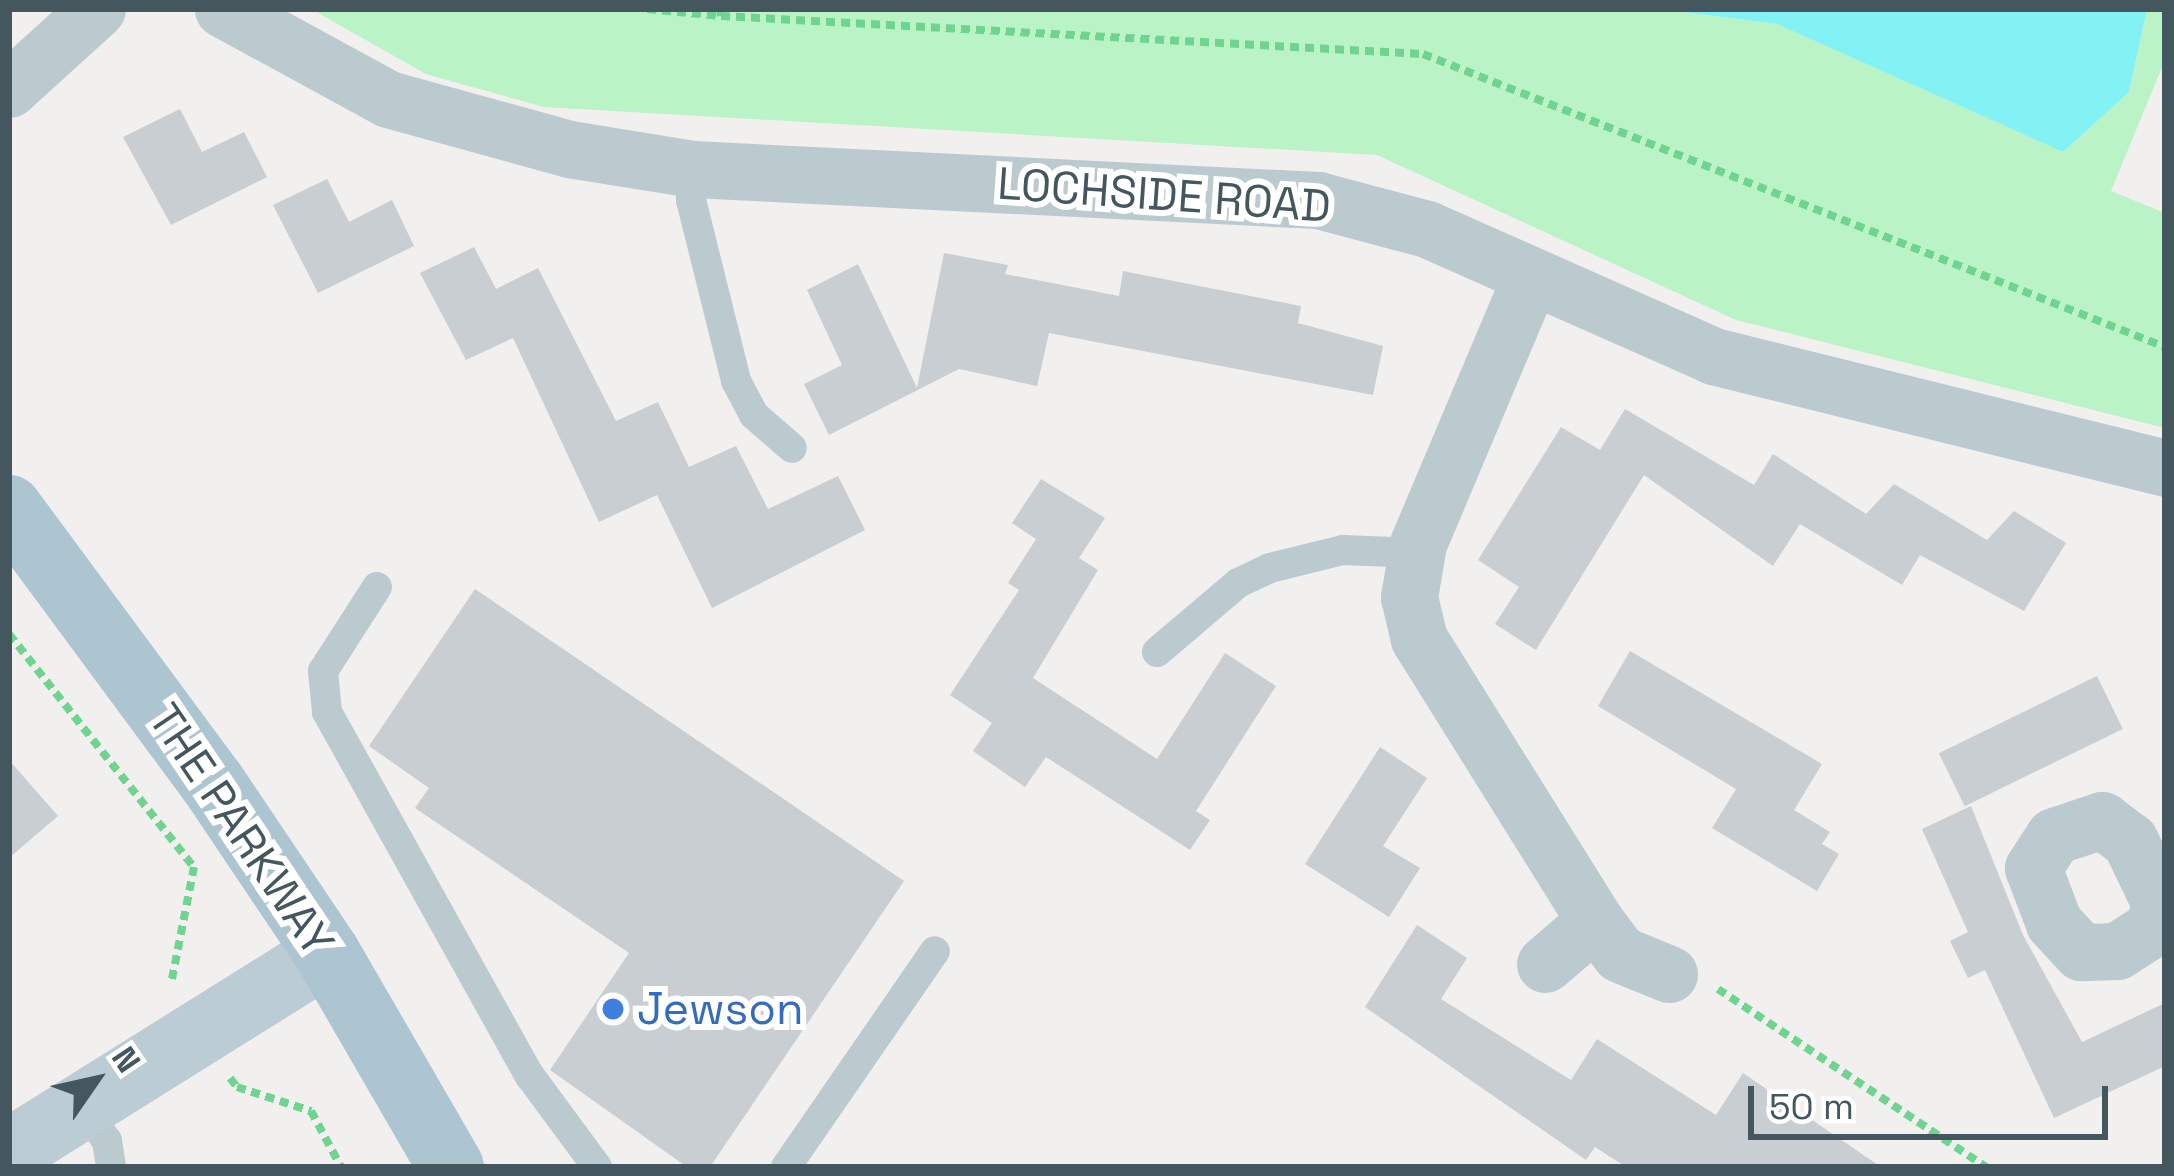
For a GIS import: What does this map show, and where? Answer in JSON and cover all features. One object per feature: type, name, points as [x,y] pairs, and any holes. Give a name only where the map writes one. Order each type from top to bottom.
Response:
[{"type":"main road","name":"THE PARKWAY","points":[[9,508],[212,782],[327,953],[452,1167]]},
{"type":"street","points":[[9,89],[98,9]]},
{"type":"street","name":"LOCHSIDE ROAD","points":[[223,9],[315,65],[468,127],[692,169],[1318,200],[1427,229],[1713,356],[2165,469]]},
{"type":"street","points":[[1531,276],[1417,553],[1409,597],[1419,639],[1595,921],[1620,954],[1669,974]]},
{"type":"street","points":[[1544,964],[1595,921]]},
{"type":"street","points":[[9,1153],[327,953]]},
{"type":"lane","points":[[692,169],[692,200],[736,381],[754,415],[792,448]]},
{"type":"lane","points":[[1157,652],[1238,583],[1270,568],[1343,550],[1417,553]]},
{"type":"lane","points":[[377,586],[322,671],[327,712],[530,1076],[597,1167]]},
{"type":"lane","points":[[786,1167],[935,951]]},
{"type":"lane","points":[[82,1106],[106,1142],[111,1167]]},
{"type":"path","points":[[647,9],[1423,53],[2165,347]]},
{"type":"path","points":[[9,634],[194,867],[168,977],[201,1034],[237,1087],[311,1111],[341,1167]]},
{"type":"path","points":[[1669,974],[1690,971],[1986,1167]]},
{"type":"green space","points":[[311,9],[1661,9],[1777,24],[2063,152],[2129,92],[2147,9],[2165,9],[2165,60],[2111,191],[2165,213],[2165,428],[1736,320],[1377,155],[544,107],[426,74]]},
{"type":"water","points":[[1661,9],[2147,9],[2129,92],[2063,152],[1777,24]]},
{"type":"building","points":[[180,109],[202,152],[244,132],[267,177],[171,225],[123,137]]},
{"type":"building","points":[[327,179],[349,222],[392,200],[414,246],[318,293],[273,205]]},
{"type":"building","points":[[474,247],[496,289],[538,268],[616,421],[658,402],[689,467],[736,446],[768,509],[838,476],[865,530],[712,608],[657,495],[599,522],[513,338],[466,360],[420,273]]},
{"type":"building","points":[[944,253],[1008,265],[1005,274],[1119,296],[1123,271],[1301,306],[1298,323],[1383,346],[1373,395],[1049,333],[1037,386],[959,369],[829,435],[804,384],[842,365],[807,290],[858,264],[917,388]]},
{"type":"building","points":[[1625,409],[1754,485],[1773,454],[1866,514],[1894,484],[1987,540],[2014,511],[2066,543],[2024,611],[1920,555],[1902,585],[1800,524],[1773,566],[1644,475],[1536,650],[1495,624],[1519,587],[1478,560],[1561,427],[1600,450]]},
{"type":"building","points":[[1041,479],[1105,518],[1079,558],[1098,570],[1033,678],[1157,759],[1225,653],[1276,686],[1196,811],[1210,820],[1190,850],[1046,757],[1025,787],[973,751],[992,723],[950,695],[1019,590],[1008,583],[1036,539],[1012,523]]},
{"type":"building","points":[[475,589],[904,881],[710,1167],[687,1167],[550,1070],[629,953],[415,808],[429,788],[369,746]]},
{"type":"building","points":[[1630,651],[1822,764],[1794,810],[1830,832],[1822,844],[1839,854],[1817,891],[1712,828],[1736,789],[1598,706]]},
{"type":"building","points":[[2097,676],[2123,729],[1965,806],[1939,753]]},
{"type":"building","points":[[1380,747],[1427,778],[1383,846],[1420,868],[1389,917],[1305,864]]},
{"type":"building","points":[[9,760],[58,816],[9,858]]},
{"type":"building","points":[[1971,806],[2023,935],[2082,1042],[2165,1003],[2165,1066],[2054,1118],[1985,970],[1968,978],[1950,941],[1968,932],[1922,829]]},
{"type":"building","points":[[1417,925],[1467,958],[1441,999],[1571,1080],[1597,1039],[1716,1115],[1743,1073],[1881,1167],[1626,1167],[1595,1147],[1586,1160],[1365,1007]]},
{"type":"place","name":"Jewson","points":[[613,1009]]}]
